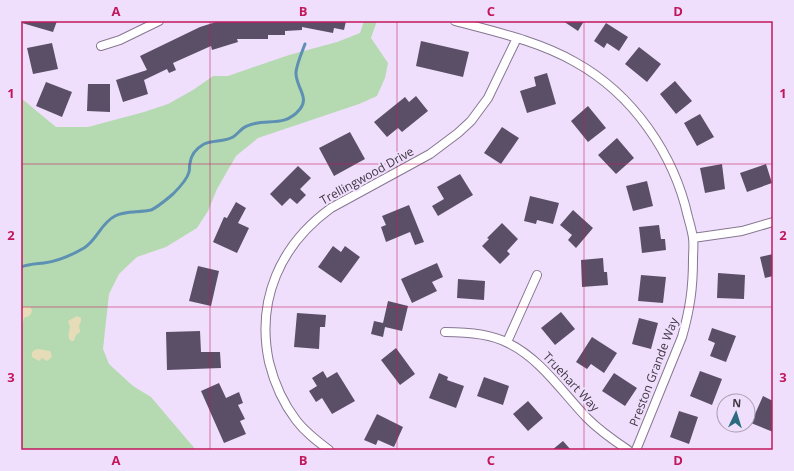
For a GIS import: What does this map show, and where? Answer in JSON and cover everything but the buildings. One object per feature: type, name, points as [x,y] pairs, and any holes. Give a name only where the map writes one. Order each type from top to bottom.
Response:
[{"type":"street","points":[[101,46],[120,40],[159,21]]},
{"type":"street","name":"Preston Grande Way","points":[[455,21],[517,38],[552,50],[595,75],[616,92],[634,110],[648,128],[670,165],[680,187],[693,238],[693,286],[687,321],[674,359],[636,450]]},
{"type":"street","name":"Trellingwood Drive","points":[[330,450],[310,434],[295,419],[282,397],[274,379],[267,351],[266,331],[270,290],[277,273],[290,248],[306,229],[318,218],[331,208],[430,154],[471,121],[488,98],[517,38]]},
{"type":"street","points":[[693,238],[742,231],[773,222]]},
{"type":"street","points":[[507,342],[537,275]]},
{"type":"street","name":"Truehart Way","points":[[445,332],[465,332],[507,342],[535,361],[564,390],[586,417],[599,429],[628,450]]},
{"type":"green space","points":[[364,21],[377,21],[371,38],[388,63],[385,78],[377,96],[359,104],[258,138],[236,156],[217,189],[208,211],[197,228],[166,247],[137,257],[119,274],[109,294],[103,349],[109,364],[133,386],[151,397],[196,450],[21,450],[21,98],[56,127],[88,127],[168,104],[193,90],[213,76],[228,76],[289,55],[337,42],[360,33]]},
{"type":"sand","points":[[24,307],[30,307],[32,310],[30,316],[24,318],[21,328],[21,309]]},
{"type":"sand","points":[[77,316],[81,318],[79,326],[80,332],[76,335],[74,341],[71,341],[69,336],[70,327],[68,321]]},
{"type":"sand","points":[[38,349],[50,351],[52,357],[47,361],[42,358],[39,361],[32,357],[33,352]]},
{"type":"waterway","points":[[21,267],[60,259],[84,248],[92,241],[110,219],[119,214],[146,211],[157,207],[173,194],[182,184],[188,175],[193,155],[204,144],[230,139],[245,127],[254,124],[261,122],[281,121],[294,115],[303,105],[303,96],[296,77],[296,72],[298,61],[305,44]]}]
